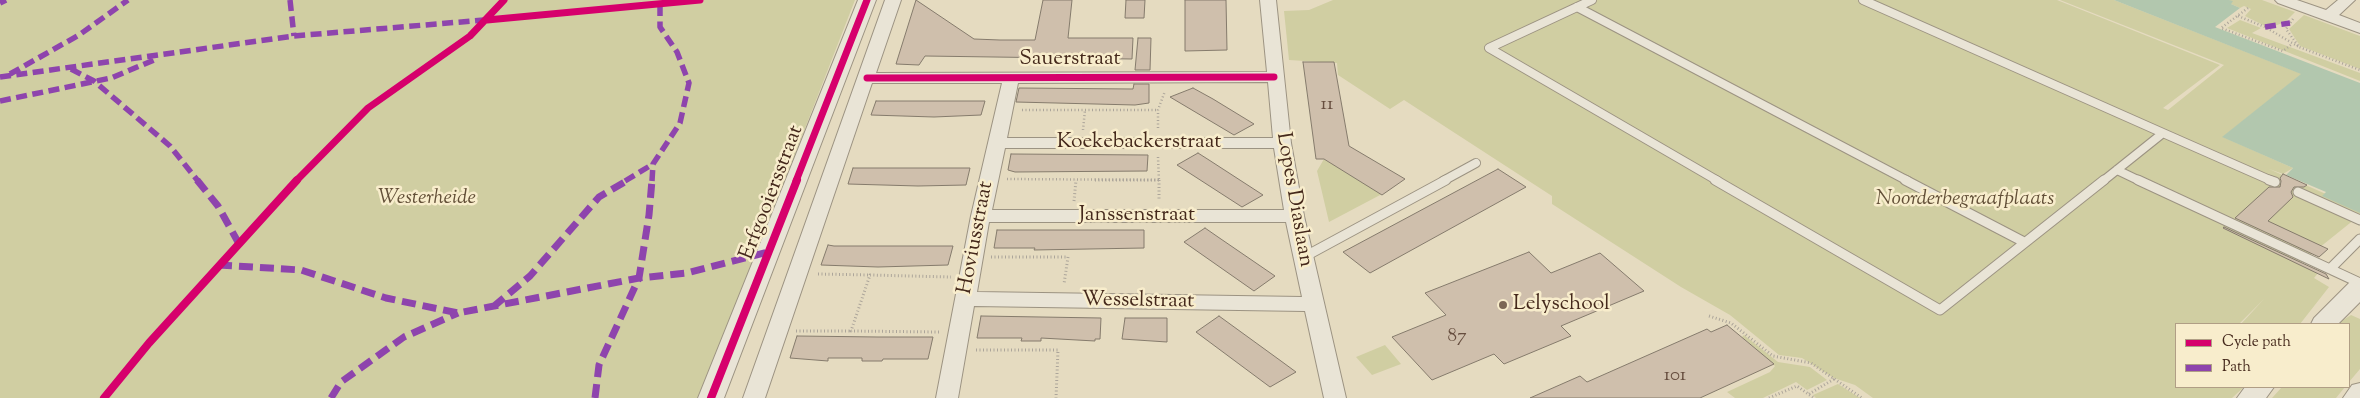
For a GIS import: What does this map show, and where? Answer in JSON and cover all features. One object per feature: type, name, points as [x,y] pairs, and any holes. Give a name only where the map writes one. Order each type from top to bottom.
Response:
[{"type":"street","name":"Erfgooiersstraat","points":[[711,398],[866,0]]},
{"type":"street","points":[[754,398],[799,274],[893,0]]},
{"type":"street","name":"Lopes Diaslaan","points":[[1268,0],[1274,77],[1294,216],[1304,257],[1312,304],[1335,398]]},
{"type":"street","points":[[2283,0],[2360,28]]},
{"type":"street","points":[[2328,16],[2348,0]]},
{"type":"street","name":"Sauerstraat","points":[[867,78],[1274,77]]},
{"type":"street","name":"Hoviusstraat","points":[[947,398],[980,216],[1011,78]]},
{"type":"street","name":"Koekebackerstraat","points":[[996,143],[1282,143]]},
{"type":"street","name":"Janssenstraat","points":[[980,216],[1294,216]]},
{"type":"street","points":[[2324,323],[2357,293]]},
{"type":"street","name":"Wesselstraat","points":[[965,299],[1312,304]]},
{"type":"street","points":[[2250,398],[2260,388]]},
{"type":"street","points":[[2354,398],[2360,392]]},
{"type":"lane","points":[[1592,0],[1489,48],[1940,310],[2164,133]]},
{"type":"lane","points":[[1863,0],[2275,182]]},
{"type":"lane","points":[[1577,7],[2024,242]]},
{"type":"lane","points":[[1304,257],[1476,163]]},
{"type":"lane","points":[[2117,170],[2330,269],[2357,293]]},
{"type":"lane","points":[[2298,192],[2360,220]]},
{"type":"lane","points":[[2330,269],[2360,239]]},
{"type":"path","points":[[2299,47],[2286,29],[2304,7]]},
{"type":"path","points":[[2248,8],[2221,28],[2283,51],[2292,44]]},
{"type":"path","points":[[2238,16],[2264,27],[2292,44],[2360,70]]},
{"type":"path","points":[[1004,109],[1158,110]]},
{"type":"path","points":[[988,179],[1159,180]]},
{"type":"path","points":[[1073,216],[1076,179]]},
{"type":"path","points":[[973,256],[1068,257],[1061,301]]},
{"type":"path","points":[[799,274],[969,277]]},
{"type":"path","points":[[851,331],[870,275]]},
{"type":"path","points":[[1709,316],[1730,323],[1773,356],[1811,363],[1862,398]]},
{"type":"path","points":[[779,331],[851,331],[1058,350],[1056,398]]},
{"type":"path","points":[[1809,394],[1834,379]]},
{"type":"path","points":[[1769,398],[1797,386],[1814,398]]},
{"type":"green space","name":"Westerheide","points":[[0,0],[855,0],[700,398],[0,398]]},
{"type":"green space","name":"Noorderbegraafplaats","points":[[1333,0],[2057,0],[2220,65],[2163,108],[2168,110],[2224,65],[2060,0],[2114,0],[2302,74],[2223,137],[2293,168],[2283,174],[2269,169],[2360,209],[2360,215],[2299,264],[2318,273],[2314,278],[2329,287],[2301,323],[2242,323],[2264,299],[2240,323],[2175,323],[2175,388],[2243,388],[2232,398],[1873,398],[1855,385],[1834,378],[1802,358],[1779,355],[1730,315],[1681,287],[1552,204],[1552,196],[1404,100],[1390,109],[1338,75],[1337,63],[1289,60],[1284,11],[1309,10]]},
{"type":"green space","points":[[2229,0],[2262,0],[2295,12],[2285,22],[2269,28],[2245,16],[2251,9],[2244,6],[2240,8],[2231,4]]},
{"type":"green space","points":[[2304,15],[2360,36],[2360,69],[2300,46],[2289,29]]},
{"type":"green space","points":[[2240,20],[2261,28],[2252,33],[2360,73],[2360,81],[2227,28]]},
{"type":"green space","points":[[1324,159],[1382,194],[1329,222],[1317,171]]},
{"type":"green space","points":[[2351,315],[2360,319],[2360,369],[2350,381],[2350,323],[2339,323]]},
{"type":"green space","points":[[1744,335],[1778,362],[1810,367],[1827,380],[1807,390],[1796,382],[1763,398],[1735,398],[1727,392],[1770,372],[1775,366],[1742,337]]},
{"type":"green space","points":[[1385,345],[1401,364],[1372,375],[1356,357]]},
{"type":"green space","points":[[1838,384],[1860,398],[1816,398],[1813,395]]},
{"type":"green space","points":[[2281,388],[2344,388],[2336,398],[2272,398]]},
{"type":"shaded area","points":[[2114,0],[2233,1],[2231,4],[2240,8],[2215,27],[2360,83],[2360,213],[2322,196],[2326,192],[2286,175],[2293,168],[2222,137],[2301,74]]},
{"type":"building","points":[[916,0],[974,39],[1035,40],[1043,0],[1072,0],[1068,38],[1133,38],[1132,59],[925,56],[919,65],[896,64]]},
{"type":"building","points":[[1126,0],[1145,0],[1144,18],[1125,18]]},
{"type":"building","points":[[1185,0],[1226,0],[1227,50],[1185,51]]},
{"type":"building","points":[[1138,38],[1151,38],[1150,70],[1135,70]]},
{"type":"building","points":[[1303,62],[1334,62],[1349,146],[1405,179],[1382,195],[1324,159],[1316,159]]},
{"type":"building","points":[[1134,84],[1149,84],[1149,103],[1135,105],[1016,102],[1019,88],[1133,89]]},
{"type":"building","points":[[1193,88],[1254,124],[1234,135],[1170,97]]},
{"type":"building","points":[[876,101],[985,101],[981,115],[934,117],[871,115]]},
{"type":"building","points":[[1198,153],[1263,195],[1242,207],[1177,165]]},
{"type":"building","points":[[1011,154],[1148,155],[1147,171],[1015,172],[1008,170]]},
{"type":"building","points":[[853,168],[970,168],[966,185],[918,186],[848,184]]},
{"type":"building","points":[[1498,169],[1526,187],[1370,273],[1343,252]]},
{"type":"building","points":[[2283,174],[2307,185],[2304,187],[2294,187],[2291,192],[2293,197],[2268,221],[2328,249],[2319,257],[2235,218],[2269,187],[2280,187],[2280,178]]},
{"type":"building","points":[[1205,228],[1275,276],[1254,291],[1184,242]]},
{"type":"building","points":[[2223,228],[2326,274],[2329,279]]},
{"type":"building","points":[[997,230],[1144,230],[1144,248],[1034,250],[1035,248],[994,248]]},
{"type":"building","points":[[828,245],[953,246],[948,265],[878,267],[821,265]]},
{"type":"building","points":[[1529,252],[1551,273],[1600,253],[1644,291],[1561,326],[1571,336],[1504,364],[1494,354],[1432,380],[1392,337],[1446,315],[1425,293]]},
{"type":"building","points":[[981,316],[1101,318],[1100,339],[1095,339],[1095,341],[1041,338],[1041,341],[1021,341],[1022,338],[977,338]]},
{"type":"building","points":[[1219,316],[1296,372],[1270,387],[1196,332]]},
{"type":"building","points":[[1125,318],[1167,318],[1167,342],[1122,339]]},
{"type":"building","points":[[1727,325],[1774,364],[1700,398],[1530,398],[1580,376],[1587,382],[1707,329],[1711,332]]},
{"type":"building","points":[[797,336],[933,337],[928,359],[862,361],[862,358],[828,358],[828,361],[790,358]]},
{"type":"marked path","points":[[0,3],[6,0]]},
{"type":"marked path","points":[[10,74],[79,35],[128,0]]},
{"type":"marked path","points":[[290,0],[294,36]]},
{"type":"marked path","points":[[595,398],[599,365],[639,278],[649,215],[653,164],[680,123],[689,83],[677,52],[660,27],[660,5],[663,0]]},
{"type":"marked path","points":[[0,77],[119,62],[294,36],[484,20]]},
{"type":"marked path","points":[[2265,27],[2290,23]]},
{"type":"marked path","points":[[0,101],[111,78],[154,60]]},
{"type":"marked path","points":[[71,69],[94,81],[170,146],[218,206],[238,242]]},
{"type":"marked path","points":[[493,307],[530,276],[599,197],[653,164]]},
{"type":"marked path","points":[[218,265],[301,270],[386,298],[458,313],[639,278],[687,273],[768,252]]},
{"type":"marked path","points":[[331,398],[341,382],[404,337],[458,313]]},
{"type":"cycle path","points":[[104,398],[149,343],[218,265],[328,146],[368,108],[470,36],[504,0]]},
{"type":"cycle path","points":[[487,20],[700,0]]},
{"type":"cycle path","points":[[711,398],[867,0]]},
{"type":"cycle path","points":[[867,78],[1274,77]]},
{"type":"place","name":"Lelyschool","points":[[1503,305]]}]
